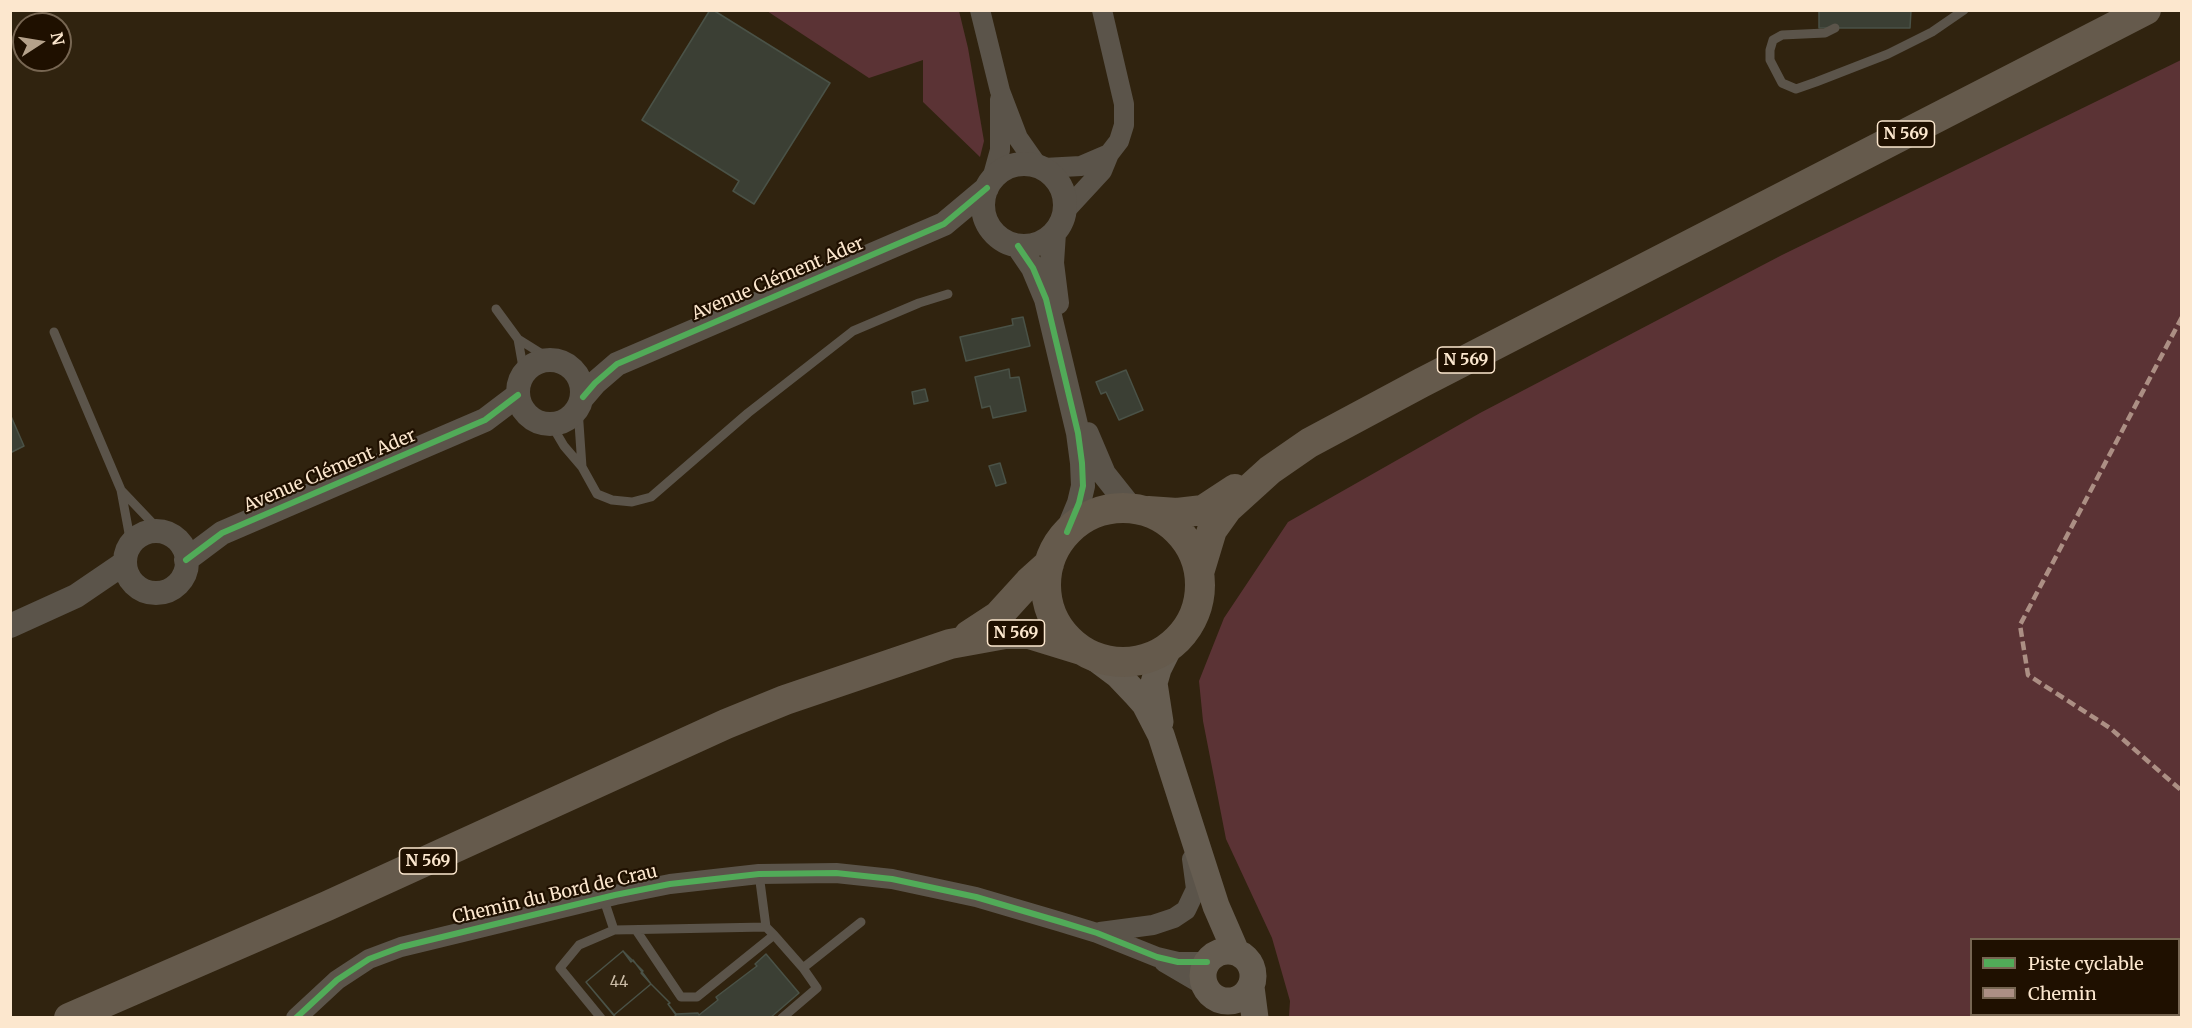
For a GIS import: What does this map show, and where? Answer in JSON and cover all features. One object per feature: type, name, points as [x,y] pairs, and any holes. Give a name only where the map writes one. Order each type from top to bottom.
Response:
[{"type":"main road","name":"N 569","points":[[1199,573],[1207,544],[1218,520],[1227,509],[1270,470],[1309,443],[1421,383],[2146,10]]},
{"type":"main road","name":"N 569","points":[[1138,510],[1177,513],[1203,510],[1245,481],[1270,470]]},
{"type":"main road","points":[[1088,653],[1125,663],[1141,660],[1169,647],[1184,633],[1194,615],[1199,594],[1199,573],[1193,553],[1181,535],[1165,520],[1138,510],[1115,508],[1083,519],[1067,532],[1056,547],[1049,564],[1046,584],[1048,603],[1055,621],[1066,637],[1118,675],[1145,704],[1161,735],[1216,906],[1215,998],[1241,1002],[1255,1017]]},
{"type":"main road","name":"N 569","points":[[950,644],[990,622],[1049,564]]},
{"type":"main road","name":"N 569","points":[[69,1017],[472,841],[726,724],[785,700],[950,644],[1005,634],[1023,633],[1088,653]]},
{"type":"main road","points":[[1161,735],[1154,683],[1169,647]]},
{"type":"main road","points":[[1215,964],[1250,962],[1253,970],[1241,1002]]},
{"type":"street","points":[[980,10],[1000,91],[1018,138],[1041,167],[1054,176],[1061,186],[1065,199],[1062,223],[1044,241],[1031,246],[1018,246],[1000,238],[992,230],[984,210],[989,184],[1000,150],[1000,91]]},
{"type":"street","points":[[1065,211],[1102,171],[1109,154],[1119,141],[1125,117],[1102,10]]},
{"type":"street","points":[[989,184],[1009,166],[1019,164],[1041,167],[1081,165],[1109,154]]},
{"type":"street","name":"Avenue Clément Ader","points":[[580,403],[595,383],[617,364],[944,224],[989,184]]},
{"type":"street","name":"Avenue Clément Ader","points":[[944,224],[992,230]]},
{"type":"street","points":[[1054,233],[1052,263],[1058,315],[1087,434],[1104,474],[1138,510]]},
{"type":"street","points":[[1018,246],[1033,268],[1046,298],[1078,433],[1083,486],[1079,503],[1067,532]]},
{"type":"street","points":[[558,361],[574,369],[580,377],[583,387],[580,403],[571,417],[562,422],[541,421],[520,403],[521,384],[531,365],[558,361]]},
{"type":"street","name":"Avenue Clément Ader","points":[[558,361],[617,364]]},
{"type":"street","name":"Avenue Clément Ader","points":[[175,544],[222,533],[485,420],[521,384]]},
{"type":"street","name":"Avenue Clément Ader","points":[[485,420],[541,421]]},
{"type":"street","points":[[10,626],[76,596],[123,564],[128,552],[144,534],[175,544],[186,570],[182,579],[175,586],[157,593],[148,592],[139,588],[128,576],[128,552]]},
{"type":"street","points":[[76,596],[139,588]]},
{"type":"street","points":[[1097,933],[1154,925],[1174,918],[1186,910],[1196,889],[1193,863],[1186,836],[1186,812]]},
{"type":"street","name":"Chemin du Bord de Crau","points":[[296,1017],[337,980],[369,959],[380,955],[432,939],[603,897],[670,884],[759,874],[836,873],[892,879],[976,897],[1097,933],[1157,957],[1178,962],[1215,964]]},
{"type":"lane","points":[[1835,28],[1825,33],[1782,35],[1773,40],[1770,60],[1782,84],[1796,89],[1888,54],[1932,32],[1964,10]]},
{"type":"lane","points":[[541,421],[582,467],[597,494],[612,500],[632,502],[651,498],[748,413],[853,331],[919,303],[948,294]]},
{"type":"lane","points":[[496,309],[518,339],[558,361]]},
{"type":"lane","points":[[54,332],[121,490],[128,552]]},
{"type":"lane","points":[[518,339],[521,384]]},
{"type":"lane","points":[[580,403],[582,467]]},
{"type":"lane","points":[[121,490],[175,544]]},
{"type":"lane","points":[[759,874],[766,927],[803,968],[817,988],[782,1017]]},
{"type":"lane","points":[[603,897],[614,930]]},
{"type":"lane","points":[[803,968],[861,922]]},
{"type":"lane","points":[[601,1017],[560,968],[579,945],[614,930],[766,927]]},
{"type":"lane","points":[[636,930],[681,997],[698,997],[774,935]]},
{"type":"shaded area","points":[[767,11],[959,11],[968,48],[984,141],[980,157],[923,102],[923,60],[869,78]]},
{"type":"shaded area","points":[[2181,60],[2181,1017],[1289,1017],[1290,1001],[1272,938],[1226,839],[1203,721],[1199,681],[1224,618],[1288,522],[1480,413],[1782,255]]},
{"type":"building","points":[[710,10],[830,83],[754,204],[733,191],[739,181],[642,120]]},
{"type":"building","points":[[1819,10],[1911,10],[1910,28],[1819,28]]},
{"type":"building","points":[[1023,317],[1030,346],[966,361],[960,337],[1013,325],[1012,319]]},
{"type":"building","points":[[1009,369],[1010,378],[1019,377],[1026,411],[993,418],[990,406],[982,408],[975,377]]},
{"type":"building","points":[[1126,370],[1143,410],[1119,420],[1106,392],[1101,394],[1096,382]]},
{"type":"building","points":[[925,389],[928,401],[914,404],[912,392]]},
{"type":"building","points":[[10,414],[24,446],[10,453]]},
{"type":"building","points":[[1000,463],[1006,483],[996,486],[989,466]]},
{"type":"building","points":[[623,951],[670,1003],[668,1004],[676,1014],[698,1013],[699,1015],[718,1000],[716,997],[757,966],[755,964],[766,954],[799,993],[770,1018],[616,1018],[586,982]]},
{"type":"building","points":[[623,951],[643,971],[641,973],[651,984],[614,1015],[586,982]]},
{"type":"building","points":[[651,984],[670,1003],[668,1004],[676,1015],[673,1018],[616,1018],[614,1015]]},
{"type":"marked path","points":[[2182,317],[2020,625],[2028,675],[2110,728],[2182,791]]},
{"type":"cycle path","points":[[583,397],[617,364],[944,224],[987,188]]},
{"type":"cycle path","points":[[1018,246],[1033,268],[1046,299],[1078,433],[1083,486],[1079,503],[1067,532]]},
{"type":"cycle path","points":[[186,560],[222,533],[485,420],[518,395]]},
{"type":"cycle path","points":[[296,1018],[337,980],[369,959],[401,947],[615,895],[670,884],[759,874],[836,873],[892,879],[976,897],[1061,922],[1097,933],[1157,957],[1178,962],[1207,962]]}]
